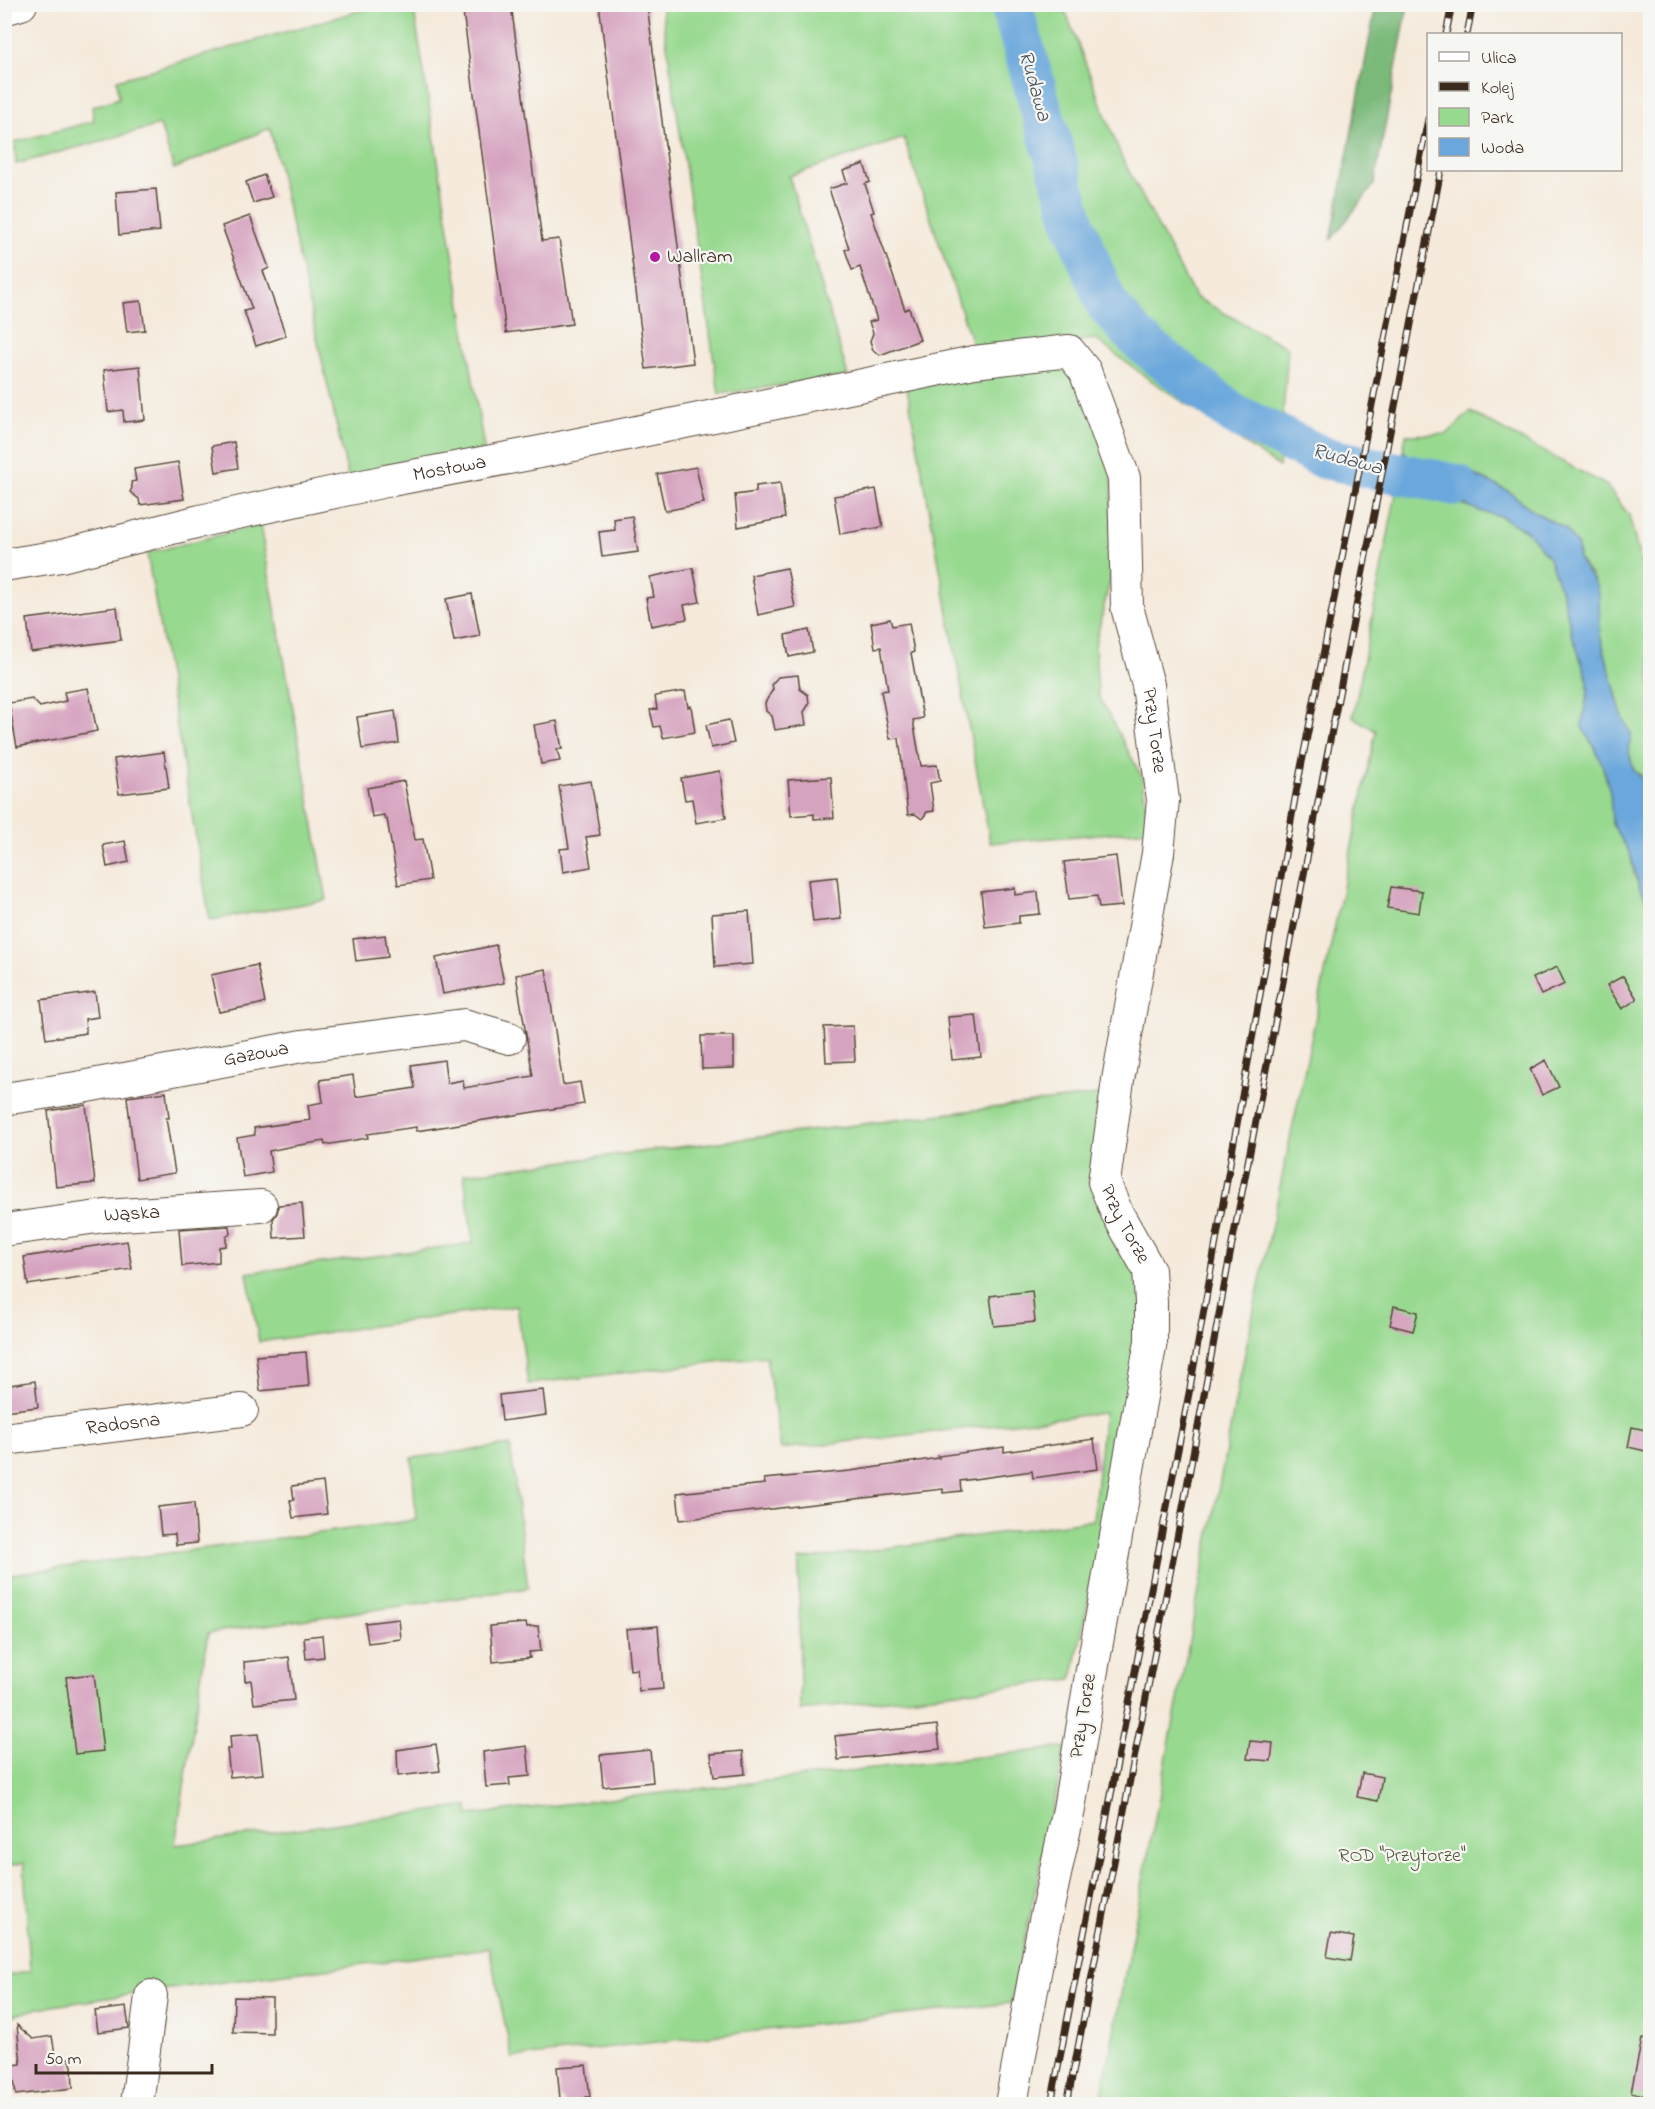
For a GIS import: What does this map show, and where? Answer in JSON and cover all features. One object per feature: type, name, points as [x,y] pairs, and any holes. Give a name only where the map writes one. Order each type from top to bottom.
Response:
[{"type":"street","points":[[4,9],[21,4]]},
{"type":"street","name":"Mostowa","points":[[4,565],[61,556],[200,521],[358,487],[484,464],[974,362],[1069,351]]},
{"type":"street","name":"Przy Torze","points":[[1011,2104],[1042,1935],[1069,1809],[1151,1341],[1152,1302],[1149,1270],[1117,1213],[1104,1182],[1118,1080],[1158,853],[1163,800],[1148,686],[1127,607],[1124,478],[1085,371],[1069,351]]},
{"type":"street","name":"Gazowa","points":[[4,1099],[302,1046],[464,1025],[509,1038]]},
{"type":"street","name":"Wąska","points":[[4,1230],[105,1216],[261,1206]]},
{"type":"street","name":"Radosna","points":[[4,1439],[242,1410]]},
{"type":"street","points":[[137,2104],[151,1996]]},
{"type":"green space","points":[[362,5],[413,5],[485,455],[349,481],[270,128],[174,169],[160,125],[16,164],[15,142],[94,121],[92,107],[119,98],[117,80],[362,10]]},
{"type":"green space","points":[[661,5],[1063,5],[1121,156],[1195,297],[1288,348],[1279,467],[1146,377],[1095,339],[975,352],[904,138],[789,176],[848,376],[719,394]]},
{"type":"green space","points":[[1376,5],[1408,5],[1374,185],[1331,240]]},
{"type":"green space","points":[[1068,359],[1111,431],[1113,568],[1095,645],[1098,695],[1142,777],[1149,830],[990,843],[907,388]]},
{"type":"green space","points":[[1470,412],[1606,485],[1629,515],[1650,600],[1650,821],[1641,775],[1633,768],[1628,747],[1631,733],[1622,716],[1600,635],[1599,598],[1592,576],[1579,560],[1578,547],[1566,529],[1535,512],[1508,491],[1468,472],[1424,465],[1403,451],[1406,435],[1447,434]]},
{"type":"green space","name":"ROD \"Przytorze\"","points":[[1398,483],[1443,495],[1457,503],[1500,516],[1527,531],[1549,558],[1563,596],[1572,634],[1588,681],[1583,716],[1590,741],[1600,757],[1610,792],[1613,825],[1630,853],[1634,875],[1650,905],[1650,2104],[1100,2104],[1241,1372],[1376,731],[1353,717]]},
{"type":"green space","points":[[260,525],[327,900],[210,920],[147,553]]},
{"type":"green space","points":[[1120,1092],[1114,1185],[1145,1274],[1126,1425],[1072,1679],[800,1710],[799,1560],[1093,1520],[1104,1413],[781,1449],[766,1356],[528,1384],[517,1306],[259,1342],[247,1273],[473,1243],[464,1174]]},
{"type":"green space","points":[[510,1445],[528,1588],[208,1633],[175,1845],[468,1806],[469,1815],[1066,1747],[1011,2003],[512,2058],[489,1948],[162,1990],[39,2008],[5,2018],[5,1976],[30,1971],[24,1863],[5,1866],[5,1575],[416,1520],[412,1458]]},
{"type":"water","points":[[1403,451],[1424,465],[1468,472],[1508,491],[1535,512],[1566,529],[1578,547],[1579,560],[1596,585],[1599,598],[1600,635],[1622,716],[1631,733],[1628,748],[1633,768],[1646,784],[1644,799],[1649,811],[1650,822],[1650,905],[1639,887],[1630,853],[1612,824],[1610,792],[1603,767],[1582,727],[1588,681],[1572,634],[1563,596],[1549,558],[1527,531],[1500,516],[1479,511],[1443,495],[1398,483]]},
{"type":"building","points":[[462,4],[511,4],[542,241],[559,239],[572,324],[506,333]]},
{"type":"building","name":"Wallram","points":[[599,4],[647,4],[693,363],[646,369]]},
{"type":"building","points":[[864,164],[870,182],[865,184],[874,212],[871,213],[905,310],[909,308],[920,340],[880,355],[873,350],[870,341],[873,333],[869,322],[877,320],[860,267],[852,270],[845,250],[849,248],[829,189],[847,183],[843,171]]},
{"type":"building","points":[[264,175],[272,197],[253,203],[246,182]]},
{"type":"building","points":[[156,189],[160,231],[119,235],[116,192]]},
{"type":"building","points":[[250,216],[269,268],[263,271],[286,336],[256,346],[244,311],[252,309],[222,226]]},
{"type":"building","points":[[141,301],[145,330],[127,332],[123,303]]},
{"type":"building","points":[[140,366],[145,420],[124,422],[123,410],[108,412],[104,370]]},
{"type":"building","points":[[234,442],[238,468],[216,472],[212,446]]},
{"type":"building","points":[[178,462],[184,499],[140,505],[139,499],[130,492],[131,482],[136,481],[134,469]]},
{"type":"building","points":[[696,467],[704,503],[665,511],[657,474]]},
{"type":"building","points":[[780,483],[785,518],[738,527],[735,495],[756,492],[756,486]]},
{"type":"building","points":[[876,489],[883,527],[840,534],[834,496]]},
{"type":"building","points":[[632,516],[638,552],[602,557],[599,532],[615,530],[614,519]]},
{"type":"building","points":[[693,568],[700,602],[684,605],[687,619],[651,626],[646,598],[654,597],[650,577]]},
{"type":"building","points":[[787,568],[795,607],[758,615],[751,575]]},
{"type":"building","points":[[472,594],[480,636],[454,641],[446,599]]},
{"type":"building","points":[[117,607],[121,640],[31,652],[27,619]]},
{"type":"building","points":[[890,619],[892,626],[909,623],[914,652],[911,653],[923,718],[913,720],[921,766],[937,765],[940,781],[930,783],[934,811],[927,812],[922,819],[915,814],[908,815],[899,738],[890,739],[881,691],[888,690],[881,647],[875,648],[871,623]]},
{"type":"building","points":[[809,630],[813,652],[789,657],[785,635]]},
{"type":"building","points":[[798,675],[800,689],[808,695],[809,704],[804,712],[806,725],[775,730],[772,716],[766,711],[765,703],[773,689],[772,684],[778,677]]},
{"type":"building","points":[[88,688],[97,731],[17,747],[9,703],[32,699],[40,707],[66,701],[64,692]]},
{"type":"building","points":[[685,691],[688,707],[691,706],[695,732],[663,738],[660,726],[654,727],[650,710],[657,709],[655,696]]},
{"type":"building","points":[[395,711],[399,743],[362,749],[357,717]]},
{"type":"building","points":[[729,720],[734,743],[711,748],[706,725]]},
{"type":"building","points":[[557,721],[562,749],[557,749],[560,761],[541,764],[534,725]]},
{"type":"building","points":[[164,752],[169,788],[119,794],[114,759]]},
{"type":"building","points":[[720,771],[726,818],[696,823],[692,799],[685,800],[681,778]]},
{"type":"building","points":[[831,777],[834,818],[814,819],[814,814],[791,816],[788,780]]},
{"type":"building","points":[[404,781],[415,840],[423,839],[430,880],[398,885],[387,819],[384,815],[372,817],[367,788]]},
{"type":"building","points":[[591,781],[600,835],[586,837],[591,867],[563,872],[560,849],[569,848],[559,786]]},
{"type":"building","points":[[125,841],[129,862],[107,867],[103,845]]},
{"type":"building","points":[[1116,856],[1122,906],[1099,908],[1097,896],[1069,899],[1064,862]]},
{"type":"building","points":[[837,877],[841,919],[813,922],[808,880]]},
{"type":"building","points":[[1391,887],[1422,891],[1419,913],[1387,908]]},
{"type":"building","points":[[1015,888],[1015,895],[1038,892],[1040,914],[1019,916],[1019,923],[985,927],[981,892]]},
{"type":"building","points":[[749,911],[753,964],[715,967],[712,914]]},
{"type":"building","points":[[385,935],[388,957],[356,961],[353,939]]},
{"type":"building","points":[[496,945],[504,983],[443,994],[436,958]]},
{"type":"building","points":[[257,965],[265,1003],[219,1012],[211,975]]},
{"type":"building","points":[[1557,967],[1565,984],[1541,995],[1533,978]]},
{"type":"building","points":[[546,969],[563,1085],[580,1082],[584,1104],[416,1131],[416,1127],[367,1134],[368,1138],[325,1145],[324,1141],[269,1151],[272,1172],[243,1177],[237,1138],[255,1135],[254,1128],[310,1120],[308,1105],[323,1102],[320,1080],[353,1075],[356,1097],[415,1088],[411,1065],[444,1060],[447,1083],[463,1080],[464,1088],[533,1076],[516,975]]},
{"type":"building","points":[[1623,976],[1637,999],[1622,1009],[1607,985]]},
{"type":"building","points":[[95,992],[98,1017],[85,1019],[86,1033],[46,1039],[41,1000]]},
{"type":"building","points":[[976,1015],[981,1057],[952,1060],[948,1017]]},
{"type":"building","points":[[853,1026],[855,1061],[826,1062],[824,1027]]},
{"type":"building","points":[[701,1036],[734,1036],[734,1068],[702,1069]]},
{"type":"building","points":[[1546,1060],[1559,1087],[1542,1095],[1530,1069]]},
{"type":"building","points":[[166,1092],[169,1118],[166,1118],[175,1173],[137,1179],[127,1097]]},
{"type":"building","points":[[86,1105],[95,1183],[56,1187],[48,1111]]},
{"type":"building","points":[[302,1203],[305,1236],[274,1238],[273,1219],[279,1205]]},
{"type":"building","points":[[229,1226],[230,1234],[226,1237],[226,1246],[219,1247],[219,1262],[182,1266],[179,1229]]},
{"type":"building","points":[[127,1241],[132,1269],[28,1285],[24,1257]]},
{"type":"building","points":[[1032,1291],[1035,1322],[994,1326],[990,1296]]},
{"type":"building","points":[[1394,1306],[1418,1312],[1413,1331],[1390,1325]]},
{"type":"building","points":[[306,1352],[309,1386],[260,1391],[256,1356]]},
{"type":"building","points":[[35,1381],[38,1407],[4,1411],[4,1386]]},
{"type":"building","points":[[543,1390],[546,1415],[502,1421],[499,1395]]},
{"type":"building","points":[[1632,1427],[1650,1431],[1650,1452],[1628,1447]]},
{"type":"building","points":[[1094,1439],[1098,1469],[1033,1478],[1032,1471],[960,1481],[961,1491],[943,1493],[943,1489],[680,1520],[677,1493],[765,1484],[764,1479],[850,1471],[1004,1447],[1004,1452]]},
{"type":"building","points":[[323,1482],[327,1514],[293,1518],[290,1500],[294,1500],[292,1486]]},
{"type":"building","points":[[194,1503],[197,1543],[176,1545],[175,1534],[161,1535],[158,1507]]},
{"type":"building","points":[[399,1619],[401,1639],[368,1643],[365,1623]]},
{"type":"building","points":[[526,1623],[527,1627],[538,1626],[541,1651],[529,1652],[530,1658],[493,1662],[490,1626]]},
{"type":"building","points":[[658,1626],[663,1689],[639,1691],[637,1669],[630,1670],[626,1629]]},
{"type":"building","points":[[322,1635],[324,1657],[306,1659],[304,1637]]},
{"type":"building","points":[[289,1657],[294,1700],[254,1704],[251,1680],[245,1681],[244,1662]]},
{"type":"building","points":[[94,1674],[103,1751],[75,1754],[66,1677]]},
{"type":"building","points":[[937,1725],[940,1749],[838,1760],[835,1736]]},
{"type":"building","points":[[258,1734],[263,1774],[230,1777],[227,1749],[231,1749],[230,1736]]},
{"type":"building","points":[[1250,1741],[1273,1743],[1271,1761],[1247,1759]]},
{"type":"building","points":[[436,1744],[440,1771],[398,1776],[397,1750]]},
{"type":"building","points":[[527,1746],[530,1776],[509,1778],[510,1785],[486,1787],[483,1752]]},
{"type":"building","points":[[650,1750],[653,1782],[603,1787],[600,1755]]},
{"type":"building","points":[[743,1751],[745,1774],[714,1777],[711,1754]]},
{"type":"building","points":[[1362,1773],[1382,1777],[1378,1801],[1357,1797]]},
{"type":"building","points":[[1331,1933],[1354,1937],[1350,1961],[1327,1957]]},
{"type":"building","points":[[234,1997],[272,1998],[272,2033],[233,2032]]},
{"type":"building","points":[[126,2007],[129,2028],[98,2032],[95,2011]]},
{"type":"building","points":[[17,2025],[33,2039],[52,2036],[56,2060],[69,2058],[72,2066],[73,2088],[16,2095],[12,2065],[21,2064]]},
{"type":"building","points":[[1642,2039],[1650,2040],[1650,2097],[1631,2092]]},
{"type":"building","points":[[586,2065],[590,2097],[586,2097],[587,2104],[563,2104],[563,2099],[560,2099],[557,2067]]},
{"type":"waterway","name":"Rudawa","points":[[1011,4],[1075,226],[1107,305],[1140,341],[1235,415],[1324,458],[1456,485]]},
{"type":"railway","points":[[1446,33],[1452,4]]},
{"type":"railway","points":[[1467,33],[1473,4]]},
{"type":"railway","points":[[1051,2104],[1190,1388],[1296,793],[1427,124]]},
{"type":"railway","points":[[1067,2104],[1441,171]]},
{"type":"place","name":"Wallram","points":[[655,257]]}]
